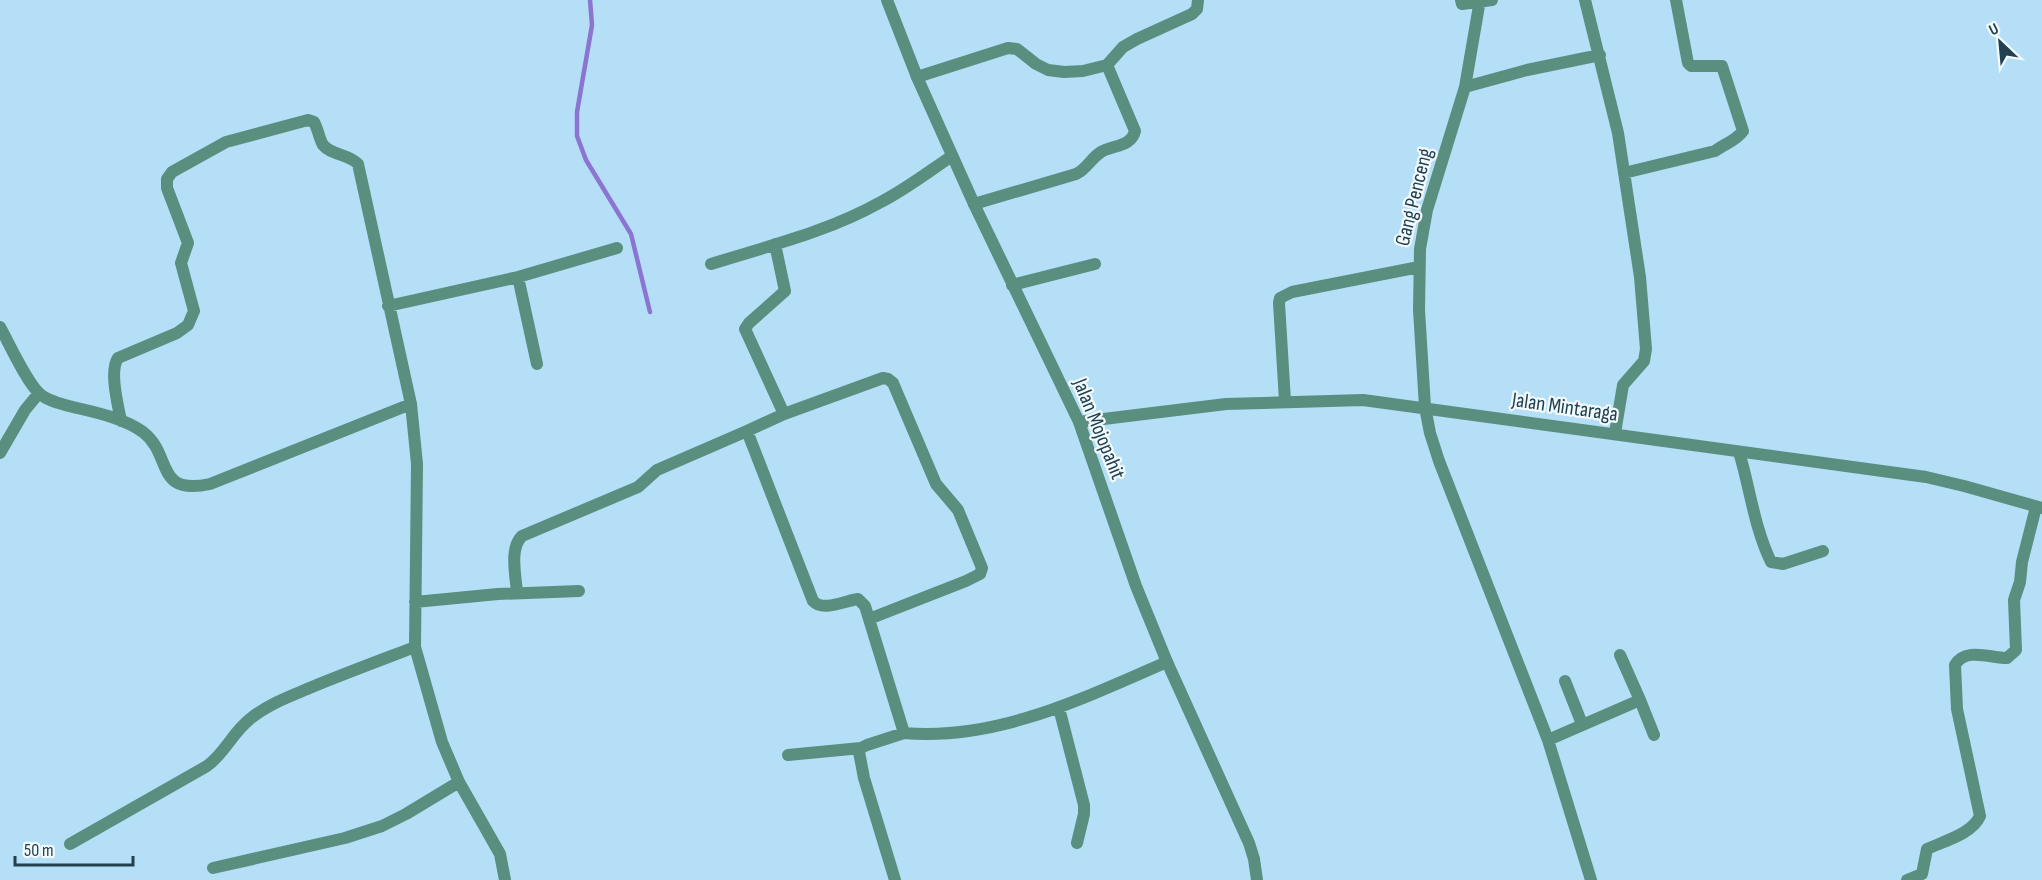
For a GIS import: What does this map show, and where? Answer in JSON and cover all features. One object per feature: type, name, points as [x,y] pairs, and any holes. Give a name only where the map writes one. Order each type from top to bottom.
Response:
[{"type":"street","name":"Jalan Mojopahit","points":[[887,0],[917,77],[952,156],[1079,422],[1136,586],[1167,662],[1250,843],[1257,880]]},
{"type":"street","points":[[917,77],[1008,48],[1017,49],[1048,70],[1083,71],[1107,65],[1123,47],[1192,14],[1197,9],[1198,0]]},
{"type":"street","points":[[1461,0],[1462,4],[1492,0]]},
{"type":"street","name":"Gang Penceng","points":[[1479,0],[1465,87],[1427,210],[1421,238],[1419,310],[1425,407],[1430,433],[1439,460],[1548,740],[1592,880]]},
{"type":"street","points":[[1585,0],[1618,133],[1640,278],[1646,356],[1623,385],[1615,433]]},
{"type":"street","points":[[1624,172],[1715,151],[1737,138],[1743,131],[1722,66],[1691,66],[1688,63],[1676,0]]},
{"type":"street","points":[[1465,87],[1527,70],[1600,55]]},
{"type":"street","points":[[974,204],[1076,174],[1102,151],[1133,138],[1135,131],[1107,65]]},
{"type":"street","points":[[121,421],[113,372],[114,363],[118,358],[177,333],[188,325],[194,311],[180,263],[188,243],[167,188],[167,178],[172,172],[226,142],[308,120],[314,122],[322,144],[328,149],[353,159],[358,164],[411,404],[417,464],[415,647],[442,742],[459,782],[500,854],[505,880]]},
{"type":"street","points":[[711,264],[826,227],[880,203],[952,156]]},
{"type":"street","points":[[775,244],[785,291],[745,329],[784,414]]},
{"type":"street","points":[[388,306],[518,277],[617,248]]},
{"type":"street","points":[[1012,285],[1095,264]]},
{"type":"street","points":[[1286,400],[1279,303],[1283,295],[1419,267]]},
{"type":"street","points":[[518,277],[537,364]]},
{"type":"street","points":[[0,327],[39,393],[51,401],[121,421],[143,432],[170,475],[176,483],[184,487],[210,484],[411,404]]},
{"type":"street","points":[[517,593],[515,549],[522,536],[638,487],[659,469],[784,414],[883,378],[893,383],[936,484],[958,510],[982,570],[980,574],[966,581],[869,619]]},
{"type":"street","points":[[0,453],[25,410],[39,393]]},
{"type":"street","name":"Jalan Mintaraga","points":[[1079,422],[1226,404],[1286,400],[1364,400],[1926,477],[2039,508]]},
{"type":"street","points":[[747,431],[813,601],[825,606],[858,599],[865,606],[904,733]]},
{"type":"street","points":[[1739,452],[1751,504],[1771,562],[1783,564],[1823,550]]},
{"type":"street","points":[[1907,880],[1922,874],[1927,849],[1969,830],[1977,824],[1980,816],[1957,709],[1955,664],[1958,659],[1967,655],[2007,658],[2016,650],[2014,600],[2020,582],[2022,562],[2039,508]]},
{"type":"street","points":[[415,602],[517,593],[579,591]]},
{"type":"street","points":[[70,844],[207,766],[218,758],[226,749],[232,735],[251,717],[279,700],[415,647]]},
{"type":"street","points":[[1620,655],[1654,735]]},
{"type":"street","points":[[788,755],[861,748],[904,733],[945,734],[987,729],[1026,720],[1167,662]]},
{"type":"street","points":[[1565,681],[1582,724]]},
{"type":"street","points":[[1548,740],[1640,700]]},
{"type":"street","points":[[1059,708],[1084,805],[1077,843]]},
{"type":"street","points":[[861,748],[859,760],[895,880]]},
{"type":"street","points":[[213,868],[345,838],[382,826],[459,782]]},
{"type":"waterway","points":[[590,0],[592,25],[577,112],[577,136],[586,160],[631,234],[650,312]]}]
